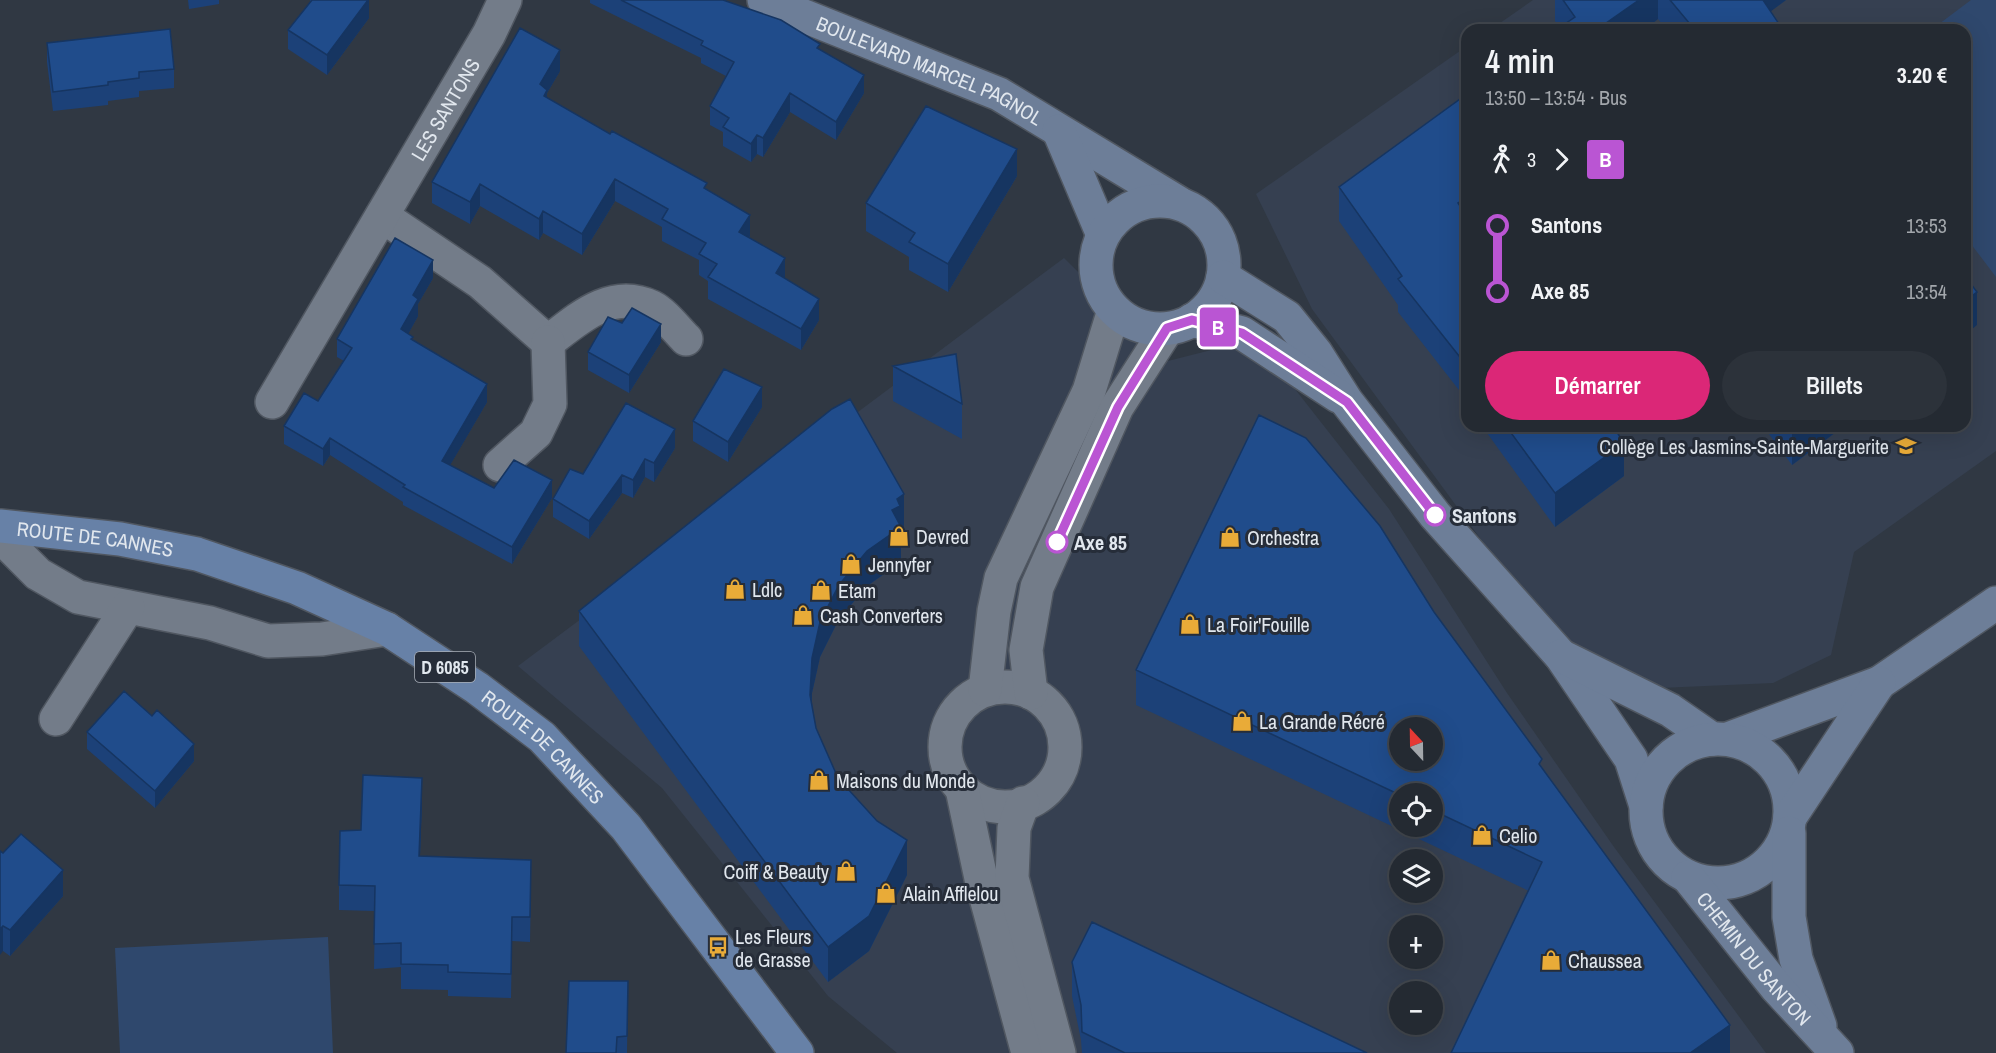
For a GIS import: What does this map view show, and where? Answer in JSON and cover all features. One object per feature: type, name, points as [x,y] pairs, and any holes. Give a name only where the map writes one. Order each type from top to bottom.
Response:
[{"type":"main road","name":"ROUTE DE CANNES","points":[[0,526],[120,539],[196,554],[297,588],[387,629],[477,688],[542,737],[626,827],[797,1053]]},
{"type":"main road","name":"ROUTE DE CANNES","points":[[766,1011],[815,1053]]},
{"type":"street","name":"LES SANTONS","points":[[272,402],[489,34],[505,0]]},
{"type":"street","name":"BOULEVARD MARCEL PAGNOL","points":[[764,0],[999,94],[1179,203]]},
{"type":"street","name":"BOULEVARD MARCEL PAGNOL","points":[[1059,131],[1103,236]]},
{"type":"street","points":[[1031,693],[1026,650],[1037,587],[1118,407],[1180,324],[1206,309],[1217,294],[1223,277],[1224,258],[1214,232],[1196,211],[1179,203],[1156,200],[1135,206],[1116,218],[1103,236],[1096,256],[1096,278],[1114,310],[1134,323],[1150,328],[1180,324],[1242,333],[1347,402]]},
{"type":"street","points":[[382,216],[480,282],[548,342],[550,404],[536,433],[500,465]]},
{"type":"street","points":[[1223,277],[1287,317],[1316,353],[1347,402],[1435,515],[1561,656],[1631,759],[1646,806]]},
{"type":"street","points":[[548,342],[584,314],[623,298],[653,308],[686,339]]},
{"type":"street","points":[[985,690],[994,611],[1001,578],[1089,391],[1114,310]]},
{"type":"street","points":[[0,536],[38,574],[78,597],[210,624],[268,641],[322,639],[387,629]]},
{"type":"street","points":[[1879,683],[1789,825],[1770,861],[1752,874],[1732,882],[1709,882],[1688,877],[1669,865],[1655,848],[1647,828],[1646,806],[1650,786],[1659,768],[1674,753],[1692,743],[1720,739],[1879,683],[1996,603]]},
{"type":"street","points":[[56,719],[128,607]]},
{"type":"street","points":[[1561,656],[1670,710],[1720,739],[1749,745],[1767,757],[1781,775],[1789,795],[1789,825]]},
{"type":"street","points":[[962,789],[976,799],[991,805],[1007,806],[1038,797],[1058,774],[1066,745],[1059,722],[1048,705],[1031,693],[1016,687],[985,690],[969,699],[956,712],[948,727],[945,743],[946,760],[962,789],[982,883],[1028,1053]]},
{"type":"street","points":[[1023,803],[1014,828],[1012,878],[1059,1053]]},
{"type":"street","name":"CHEMIN DU SANTON","points":[[1789,825],[1789,917],[1796,959],[1830,1045]]},
{"type":"street","name":"CHEMIN DU SANTON","points":[[1688,877],[1776,987],[1830,1045]]},
{"type":"shaded area","points":[[1533,0],[1996,0],[1996,451],[1854,552],[1831,655],[1773,683],[1660,688],[1548,631],[1312,309],[1256,194],[1461,50],[1461,432],[1971,432],[1971,24],[1499,24]]},
{"type":"shaded area","points":[[1971,0],[1996,0],[1996,277],[1971,244],[1971,24],[1939,24]]},
{"type":"shaded area","name":"Axe 85","points":[[1064,258],[1168,361],[1231,345],[1291,384],[1389,509],[1507,693],[1614,847],[1766,1053],[897,1053],[828,996],[662,788],[518,666]]},
{"type":"shaded area","points":[[328,937],[333,1053],[120,1053],[115,948]]},
{"type":"building","points":[[312,0],[368,0],[327,55],[288,30]]},
{"type":"building","points":[[621,0],[723,0],[781,20],[820,44],[817,48],[864,75],[836,122],[790,93],[763,138],[757,135],[751,144],[723,127],[729,118],[710,106],[734,62],[701,45],[703,41]]},
{"type":"building","points":[[1563,0],[1639,0],[1605,24],[1565,24],[1575,17]]},
{"type":"building","points":[[1670,0],[1763,0],[1779,24],[1690,24]]},
{"type":"building","points":[[520,28],[560,50],[540,84],[547,90],[544,96],[610,134],[612,131],[707,183],[704,188],[750,215],[739,232],[785,258],[776,273],[819,299],[801,329],[708,277],[717,264],[699,254],[706,243],[662,219],[668,209],[615,179],[582,234],[543,211],[539,219],[480,184],[470,202],[432,182]]},
{"type":"building","points":[[170,29],[174,69],[139,72],[139,78],[108,82],[108,85],[53,92],[47,43]]},
{"type":"building","points":[[1461,98],[1461,201],[1458,203],[1461,208],[1461,358],[1398,279],[1402,276],[1339,187]]},
{"type":"building","points":[[926,106],[1017,149],[948,264],[909,242],[915,233],[866,203]]},
{"type":"building","points":[[395,238],[433,260],[413,295],[418,299],[401,329],[413,337],[411,339],[487,384],[442,461],[494,488],[514,460],[552,480],[512,547],[403,487],[405,485],[330,438],[323,449],[284,426],[304,393],[318,401],[352,348],[337,339]]},
{"type":"building","points":[[1971,284],[1977,292],[1971,296]]},
{"type":"building","points":[[632,308],[661,324],[629,375],[588,352],[608,317],[622,323]]},
{"type":"building","points":[[956,354],[962,404],[893,366]]},
{"type":"building","points":[[724,369],[762,387],[728,442],[693,421]]},
{"type":"building","points":[[850,399],[904,494],[897,499],[900,506],[892,510],[901,527],[867,551],[839,585],[820,622],[812,658],[810,695],[816,728],[838,778],[877,821],[907,840],[869,916],[828,947],[579,611],[832,409]]},
{"type":"building","points":[[626,403],[675,429],[654,463],[645,459],[633,480],[622,475],[589,521],[553,499],[570,469],[583,474]]},
{"type":"building","points":[[1259,415],[1306,438],[1380,526],[1434,612],[1542,759],[1539,764],[1730,1025],[1690,1053],[1451,1053],[1542,862],[1443,815],[1443,783],[1389,783],[1389,790],[1136,670]]},
{"type":"building","points":[[1510,432],[1617,432],[1624,443],[1555,493]]},
{"type":"building","points":[[124,691],[152,716],[157,710],[194,744],[155,791],[87,732]]},
{"type":"building","points":[[363,775],[422,778],[419,856],[531,860],[530,917],[512,917],[511,974],[448,972],[448,965],[401,964],[401,943],[374,944],[375,886],[339,885],[340,831],[361,830]]},
{"type":"building","points":[[21,834],[63,870],[10,930],[3,926],[0,929],[0,851],[3,853]]},
{"type":"building","points":[[1092,922],[1367,1053],[1125,1053],[1082,1032],[1081,1005],[1072,962]]},
{"type":"building","points":[[569,981],[628,981],[627,1036],[617,1037],[616,1053],[566,1053]]},
{"type":"bus line","name":"B","points":[[1057,542],[1118,407],[1167,328],[1180,326],[1192,320],[1242,333],[1347,402],[1435,515]]},
{"type":"place","name":"Collège Les Jasmins-Sainte-Marguerite","points":[[1906,446]]},
{"type":"place","name":"Santons","points":[[1435,515]]},
{"type":"place","name":"Devred","points":[[899,536]]},
{"type":"place","name":"Orchestra","points":[[1230,537]]},
{"type":"place","name":"Axe 85","points":[[1057,542]]},
{"type":"place","name":"Jennyfer","points":[[851,564]]},
{"type":"place","name":"Ldlc","points":[[735,589]]},
{"type":"place","name":"Etam","points":[[821,590]]},
{"type":"place","name":"Cash Converters","points":[[803,615]]},
{"type":"place","name":"La Foir'Fouille","points":[[1190,624]]},
{"type":"place","name":"La Grande Récré","points":[[1242,721]]},
{"type":"place","name":"Maisons du Monde","points":[[819,780]]},
{"type":"place","name":"Celio","points":[[1482,835]]},
{"type":"place","name":"Coiff & Beauty","points":[[846,871]]},
{"type":"place","name":"Alain Afflelou","points":[[886,893]]},
{"type":"place","name":"Les Fleurs de Grasse","points":[[718,947]]},
{"type":"place","name":"Chaussea","points":[[1551,960]]}]
